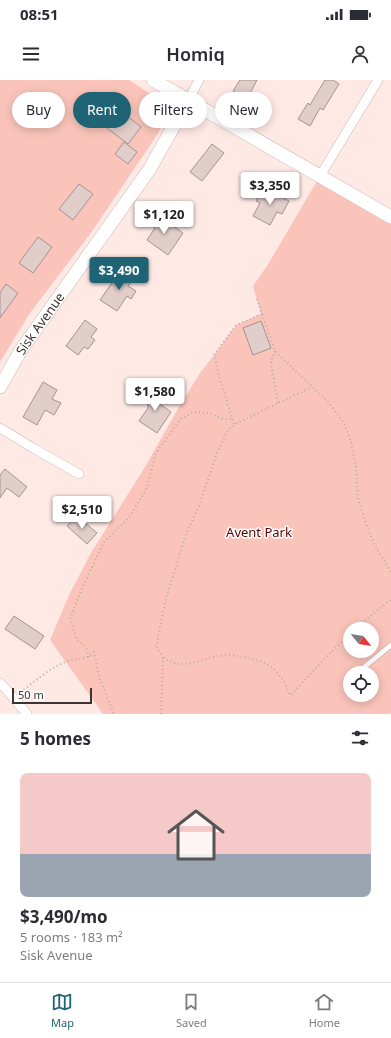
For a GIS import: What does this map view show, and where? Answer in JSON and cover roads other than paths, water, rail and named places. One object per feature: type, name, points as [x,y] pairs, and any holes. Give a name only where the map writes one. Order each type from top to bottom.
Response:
[{"type":"street","points":[[153,80],[173,92]]},
{"type":"street","name":"Sisk Avenue","points":[[193,92],[199,80]]},
{"type":"street","points":[[320,176],[378,80]]},
{"type":"street","points":[[207,111],[391,217]]},
{"type":"street","name":"Sisk Avenue","points":[[0,387],[21,350],[149,170],[173,128]]},
{"type":"street","points":[[0,428],[79,474]]},
{"type":"street","points":[[0,683],[27,714]]},
{"type":"lane","points":[[366,666],[391,645]]},
{"type":"park label","name":"Avent Park","points":[[259,532]]}]
